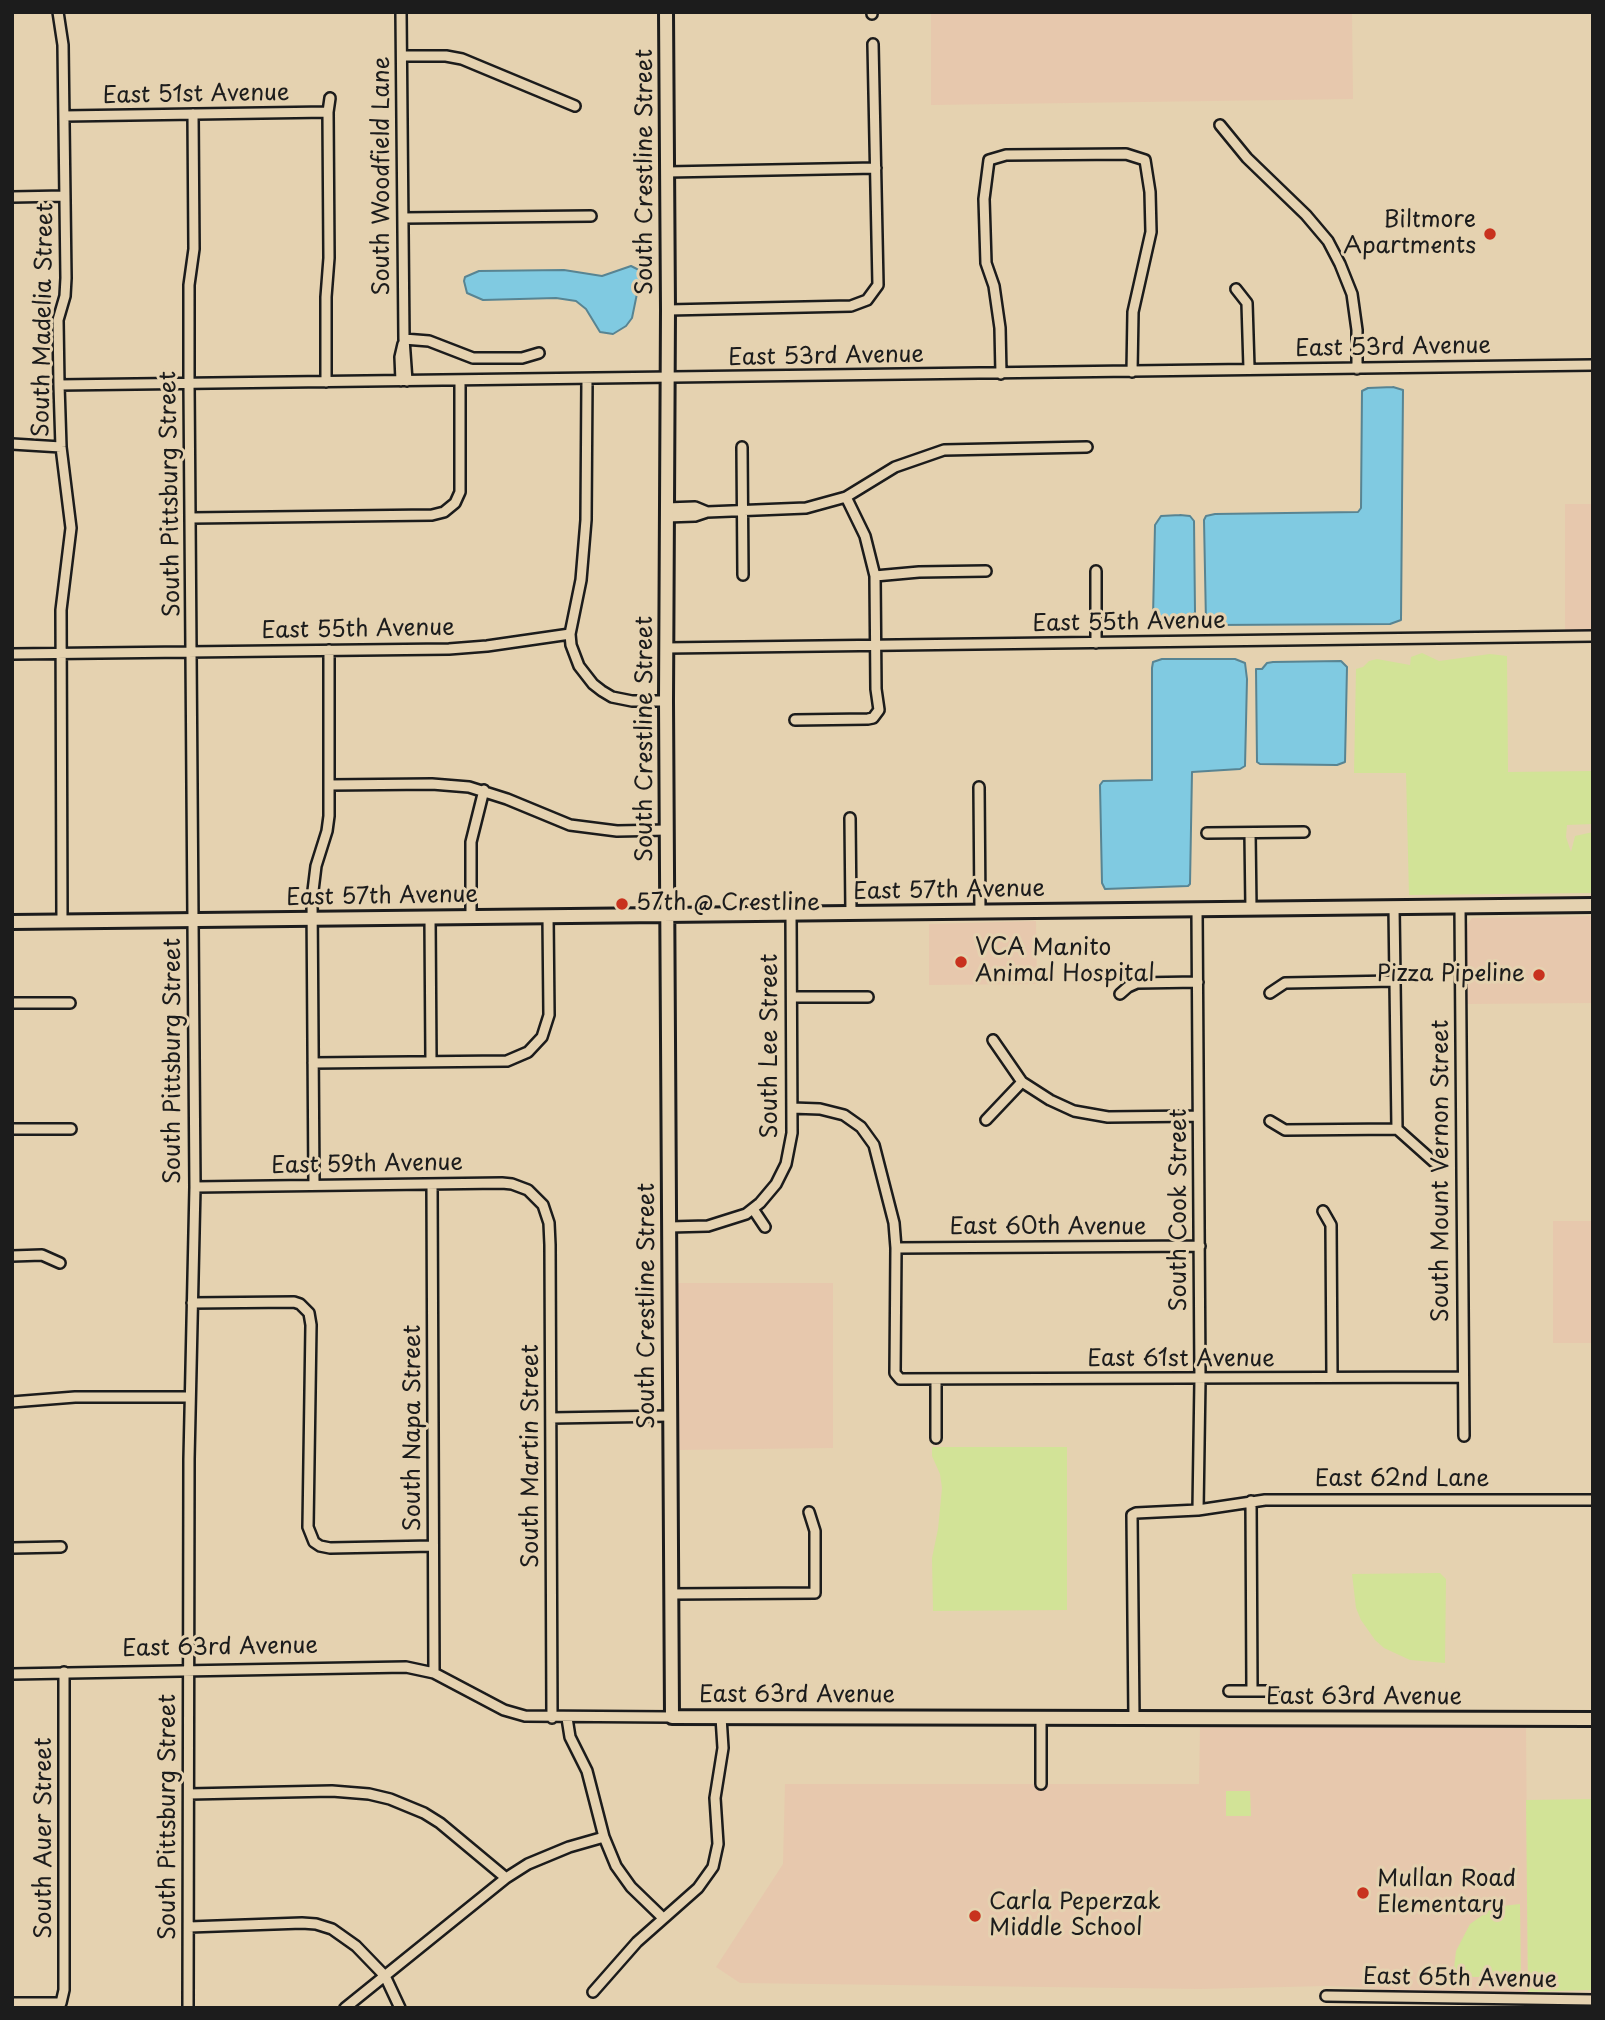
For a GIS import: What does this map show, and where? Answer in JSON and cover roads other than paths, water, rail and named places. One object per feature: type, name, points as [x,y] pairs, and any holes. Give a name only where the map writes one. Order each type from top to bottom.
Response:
[{"type":"street","name":"South Madelia Street","points":[[58,12],[63,45],[66,292],[59,314],[59,385],[61,447],[71,528],[61,602],[62,921]]},
{"type":"street","name":"South Woodfield Lane","points":[[401,12],[404,381]]},
{"type":"street","name":"South Crestline Street","points":[[666,12],[671,1717]]},
{"type":"street","points":[[668,310],[851,306],[867,300],[878,285],[873,44]]},
{"type":"street","points":[[402,56],[446,56],[462,59],[575,106]]},
{"type":"street","points":[[327,382],[330,99]]},
{"type":"street","name":"East 51st Avenue","points":[[64,116],[328,112]]},
{"type":"street","name":"South Pittsburg Street","points":[[188,2008],[190,1397],[195,1187],[189,285],[194,249],[194,114]]},
{"type":"street","points":[[1220,125],[1247,158],[1306,215],[1328,242],[1352,294],[1357,330],[1357,369]]},
{"type":"street","points":[[1001,374],[1000,328],[994,286],[986,263],[984,199],[989,160],[1006,156],[1113,154],[1126,154],[1145,160],[1150,192],[1151,232],[1133,312],[1132,372]]},
{"type":"street","points":[[667,172],[876,168]]},
{"type":"street","points":[[12,197],[65,196]]},
{"type":"street","points":[[403,218],[591,216]]},
{"type":"street","points":[[1236,289],[1247,303],[1249,368]]},
{"type":"street","points":[[404,339],[429,341],[473,358],[522,358],[539,353]]},
{"type":"street","name":"East 53rd Avenue","points":[[59,385],[1593,365]]},
{"type":"street","points":[[587,379],[586,520],[581,580],[570,634],[571,645],[579,666],[593,684],[612,697],[632,701],[666,701]]},
{"type":"street","points":[[191,518],[444,513],[458,498],[460,484],[460,380]]},
{"type":"street","points":[[12,444],[61,447]]},
{"type":"street","points":[[742,447],[743,575]]},
{"type":"street","points":[[666,512],[695,507],[707,512],[806,508],[846,497],[895,467],[944,450],[1087,447]]},
{"type":"street","points":[[795,720],[867,719],[877,715],[879,705],[876,689],[875,576],[865,536],[846,497]]},
{"type":"street","points":[[875,576],[986,571]]},
{"type":"street","points":[[1096,571],[1096,643]]},
{"type":"street","name":"East 55th Avenue","points":[[12,654],[469,648],[570,634]]},
{"type":"street","name":"East 55th Avenue","points":[[666,648],[1593,636]]},
{"type":"street","points":[[314,1185],[313,886],[328,824],[329,650]]},
{"type":"street","points":[[330,785],[432,784],[484,790],[556,821],[577,826],[617,831],[667,830]]},
{"type":"street","points":[[979,787],[980,912]]},
{"type":"street","points":[[471,917],[471,842],[484,790]]},
{"type":"street","points":[[850,818],[851,913]]},
{"type":"street","points":[[1207,833],[1304,832]]},
{"type":"street","points":[[1250,833],[1251,909]]},
{"type":"street","name":"East 57th Avenue","points":[[12,922],[1593,905]]},
{"type":"street","name":"South Mount Vernon Street","points":[[1460,906],[1464,1436]]},
{"type":"street","points":[[1394,907],[1397,1129]]},
{"type":"street","name":"South Cook Street","points":[[1197,910],[1200,1379],[1198,1510]]},
{"type":"street","name":"South Lee Street","points":[[669,1227],[715,1225],[738,1218],[753,1209],[776,1184],[786,1164],[791,1143],[792,1108],[791,914]]},
{"type":"street","points":[[313,1063],[507,1061],[522,1056],[536,1045],[546,1028],[549,1015],[548,916]]},
{"type":"street","points":[[430,918],[431,1061]]},
{"type":"street","points":[[1120,993],[1138,984],[1198,982]]},
{"type":"street","points":[[1270,993],[1285,983],[1395,982]]},
{"type":"street","points":[[792,998],[869,997]]},
{"type":"street","points":[[12,1003],[70,1003]]},
{"type":"street","points":[[993,1040],[1022,1082],[1050,1100],[1089,1115],[1132,1118],[1198,1116]]},
{"type":"street","points":[[986,1121],[1022,1082]]},
{"type":"street","points":[[792,1108],[820,1109],[845,1115],[868,1136],[881,1167],[894,1223],[896,1248]]},
{"type":"street","points":[[1270,1121],[1286,1130],[1397,1129],[1434,1161]]},
{"type":"street","points":[[12,1129],[71,1129]]},
{"type":"street","name":"South Napa Street","points":[[432,1184],[434,1673]]},
{"type":"street","name":"East 59th Avenue","points":[[195,1187],[512,1184],[537,1197]]},
{"type":"street","name":"South Martin Street","points":[[537,1197],[549,1223],[552,1718]]},
{"type":"street","points":[[753,1209],[765,1227]]},
{"type":"street","points":[[1323,1210],[1331,1225],[1332,1377]]},
{"type":"street","name":"East 60th Avenue","points":[[896,1248],[1199,1246]]},
{"type":"street","name":"East 61st Avenue","points":[[896,1248],[895,1373],[900,1379],[936,1381],[1463,1377]]},
{"type":"street","points":[[12,1256],[42,1255],[60,1263]]},
{"type":"street","points":[[192,1303],[294,1302],[305,1308],[312,1325],[308,1527],[314,1542],[330,1548],[433,1546]]},
{"type":"street","points":[[936,1381],[936,1438]]},
{"type":"street","points":[[12,1402],[75,1397],[190,1397]]},
{"type":"street","points":[[551,1418],[669,1416]]},
{"type":"street","name":"East 62nd Lane","points":[[1134,1719],[1132,1515],[1145,1511],[1198,1510],[1251,1501],[1593,1500]]},
{"type":"street","points":[[1251,1501],[1252,1691]]},
{"type":"street","points":[[671,1594],[816,1593],[815,1531],[809,1512]]},
{"type":"street","points":[[12,1548],[61,1547]]},
{"type":"street","name":"East 63rd Avenue","points":[[12,1674],[394,1666],[434,1673],[504,1710],[524,1716],[552,1718],[1593,1719]]},
{"type":"street","name":"South Auer Street","points":[[12,2003],[61,2003],[64,1990],[64,1672]]},
{"type":"street","points":[[1229,1691],[1274,1691]]},
{"type":"street","points":[[593,1992],[662,1917],[698,1888],[713,1867],[718,1844],[715,1798],[723,1748],[722,1717]]},
{"type":"street","points":[[567,1718],[570,1737],[587,1771],[604,1837],[617,1866],[631,1887],[662,1917]]},
{"type":"street","points":[[1041,1718],[1041,1784]]},
{"type":"street","points":[[189,1794],[341,1791],[390,1799],[440,1823],[506,1878]]},
{"type":"street","points":[[345,2008],[506,1878],[569,1847],[604,1837]]},
{"type":"street","points":[[189,1927],[316,1924],[345,1937],[385,1976],[400,2008]]},
{"type":"street","name":"East 65th Avenue","points":[[1326,1996],[1466,2004],[1593,2000]]},
{"type":"water","points":[[631,266],[639,270],[640,279],[632,318],[626,326],[613,334],[600,332],[586,309],[576,301],[556,298],[483,300],[467,293],[464,281],[465,277],[479,271],[564,270],[602,276]]},
{"type":"water","points":[[1393,387],[1403,390],[1401,620],[1390,624],[1206,623],[1206,516],[1358,512],[1361,508],[1362,391],[1368,388]]},
{"type":"water","points":[[1161,516],[1190,516],[1194,521],[1195,612],[1187,624],[1160,624],[1153,617],[1155,525]]},
{"type":"water","points":[[1162,659],[1235,659],[1245,663],[1245,766],[1240,769],[1192,772],[1188,886],[1105,889],[1102,883],[1100,785],[1103,781],[1152,780],[1152,668],[1153,662]]},
{"type":"water","points":[[1341,661],[1347,667],[1345,762],[1337,765],[1257,762],[1256,669],[1262,669],[1267,663],[1273,662]]},
{"type":"place","name":"Biltmore Apartments","points":[[1490,234]]},
{"type":"place","name":"57th @ Crestline","points":[[622,904]]},
{"type":"place","name":"VCA Manito Animal Hospital","points":[[961,962]]},
{"type":"place","name":"Pizza Pipeline","points":[[1539,975]]},
{"type":"place","name":"Mullan Road Elementary","points":[[1363,1893]]},
{"type":"place","name":"Carla Peperzak Middle School","points":[[975,1916]]}]
